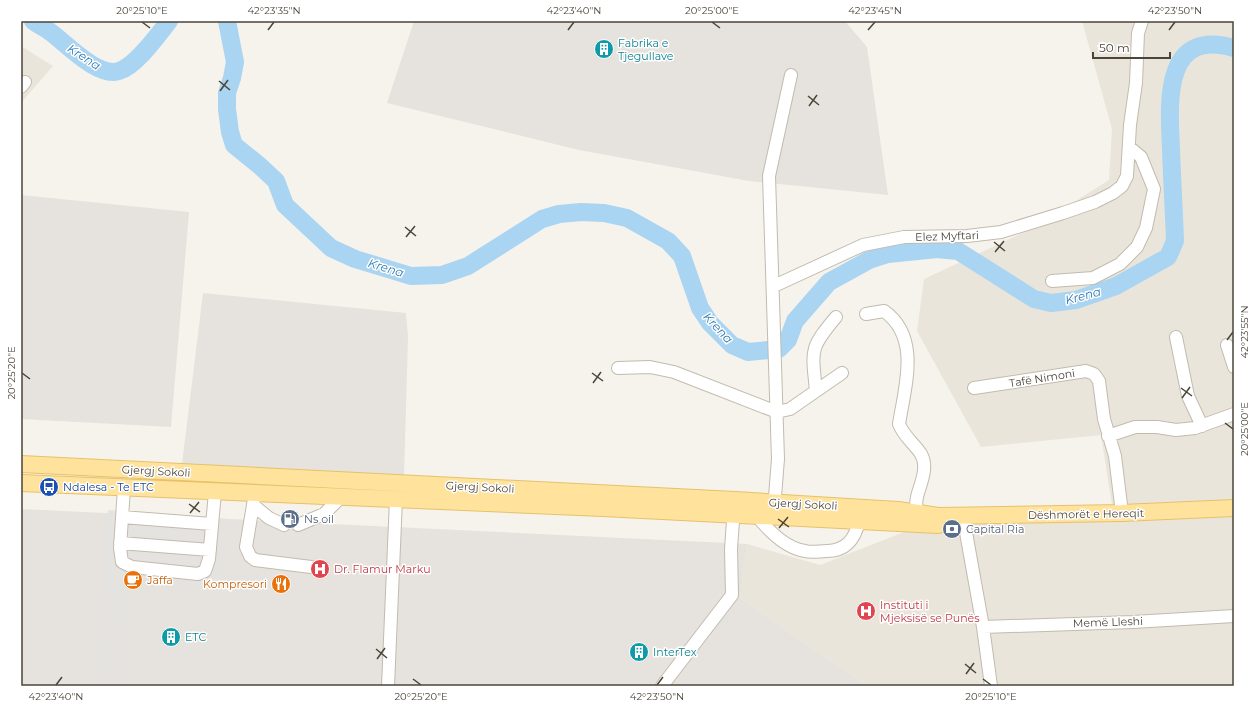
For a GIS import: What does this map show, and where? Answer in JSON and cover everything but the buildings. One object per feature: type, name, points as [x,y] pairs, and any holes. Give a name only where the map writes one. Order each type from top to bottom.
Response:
[{"type":"main road","name":"Gjergj Sokoli","points":[[21,464],[734,507],[774,510],[859,521],[936,521]]},
{"type":"main road","name":"Gjergj Sokoli","points":[[21,484],[215,492],[254,499],[341,497],[734,507],[757,516],[774,510],[916,512],[936,521]]},
{"type":"main road","name":"Dëshmorët e Hereqit","points":[[936,521],[1234,508]]},
{"type":"main road","points":[[964,520],[1123,521],[1234,515]]},
{"type":"street","name":"Elez Myftari","points":[[774,286],[863,245],[904,237],[967,236],[1001,232],[1095,202],[1114,193],[1122,186],[1127,176],[1130,125],[1136,83],[1138,33],[1142,21]]},
{"type":"street","points":[[774,510],[778,459],[774,286],[769,176],[791,75]]},
{"type":"street","points":[[1052,281],[1094,278],[1120,264],[1137,247],[1146,228],[1154,189],[1141,157],[1129,147]]},
{"type":"street","points":[[866,314],[884,311],[894,318],[905,338],[909,361],[899,424],[902,431],[921,455],[923,462],[923,477],[916,498],[916,512]]},
{"type":"street","points":[[816,391],[813,348],[818,338],[836,317]]},
{"type":"street","points":[[1176,337],[1188,396],[1202,426]]},
{"type":"street","points":[[1227,345],[1234,367]]},
{"type":"street","points":[[618,368],[650,367],[674,372],[777,412],[790,409],[842,373]]},
{"type":"street","name":"Tafë Nimoni","points":[[974,388],[1086,371],[1094,374],[1099,381],[1108,436],[1115,456],[1122,513]]},
{"type":"street","points":[[1108,436],[1135,428],[1157,427],[1176,430],[1202,426],[1234,414]]},
{"type":"street","points":[[124,488],[120,542],[120,556],[122,562],[126,566],[198,574],[204,573],[207,569],[215,492]]},
{"type":"street","points":[[298,525],[315,520],[332,508],[341,497]]},
{"type":"street","points":[[254,499],[269,518],[284,524]]},
{"type":"street","points":[[254,499],[246,547],[250,556],[255,560],[311,567]]},
{"type":"street","points":[[388,686],[396,499]]},
{"type":"street","points":[[662,686],[732,595],[731,549],[734,507]]},
{"type":"street","points":[[757,516],[767,529],[789,545],[805,552],[837,551],[846,546],[857,530],[859,521]]},
{"type":"street","points":[[122,517],[212,524]]},
{"type":"street","points":[[964,520],[983,627],[990,686]]},
{"type":"street","points":[[120,542],[210,550]]},
{"type":"street","name":"Memë Lleshi","points":[[983,627],[1133,622],[1234,616]]},
{"type":"shaded area","points":[[414,21],[845,21],[867,47],[888,195],[749,181],[579,150],[387,103]]},
{"type":"shaded area","points":[[1082,21],[1234,21],[1234,686],[867,686],[740,598],[747,544],[820,565],[904,532],[1112,505],[1101,435],[981,447],[917,331],[924,279],[1031,229],[1109,180],[1112,129]]},
{"type":"shaded area","points":[[21,46],[53,66],[21,103]]},
{"type":"shaded area","points":[[21,195],[189,212],[171,427],[21,419]]},
{"type":"shaded area","points":[[203,293],[406,313],[408,337],[404,476],[182,464]]},
{"type":"shaded area","points":[[21,509],[747,544],[740,598],[867,686],[21,686]]},
{"type":"shaded area","points":[[108,510],[228,519],[220,587],[200,586],[199,589],[163,585],[162,577],[121,571],[121,581],[130,582],[123,686],[95,686],[105,523]]},
{"type":"waterway","name":"Krena","points":[[33,21],[49,31],[91,64],[110,72],[119,71],[126,68],[139,57],[169,21]]},
{"type":"waterway","name":"Krena","points":[[227,21],[235,62],[227,93],[227,109],[230,132],[234,145],[276,181],[285,205],[331,248],[355,259],[411,276],[442,275],[468,266],[542,219],[559,214],[581,212],[604,213],[627,218],[668,241],[682,256],[700,308],[710,323],[732,345],[748,352],[779,349],[788,340],[795,321],[829,282],[869,260],[888,254],[937,249],[958,251],[1034,299],[1051,303],[1076,300],[1116,286],[1168,257],[1175,241],[1170,131],[1171,92],[1175,74],[1182,59],[1194,49],[1211,45],[1234,48]]},
{"type":"place","name":"Fabrika e Tjegullave","points":[[604,49]]},
{"type":"place","name":"Ndalesa - Te ETC","points":[[49,487]]},
{"type":"place","name":"Ns oil","points":[[290,519]]},
{"type":"place","name":"Capital Ria","points":[[952,529]]},
{"type":"place","name":"Dr. Flamur Marku","points":[[320,569]]},
{"type":"place","name":"Jaffa","points":[[133,580]]},
{"type":"place","name":"Kompresori","points":[[281,584]]},
{"type":"place","name":"Instituti i Mjeksisë se Punës","points":[[866,611]]},
{"type":"place","name":"ETC","points":[[171,637]]},
{"type":"place","name":"InterTex","points":[[639,652]]}]
